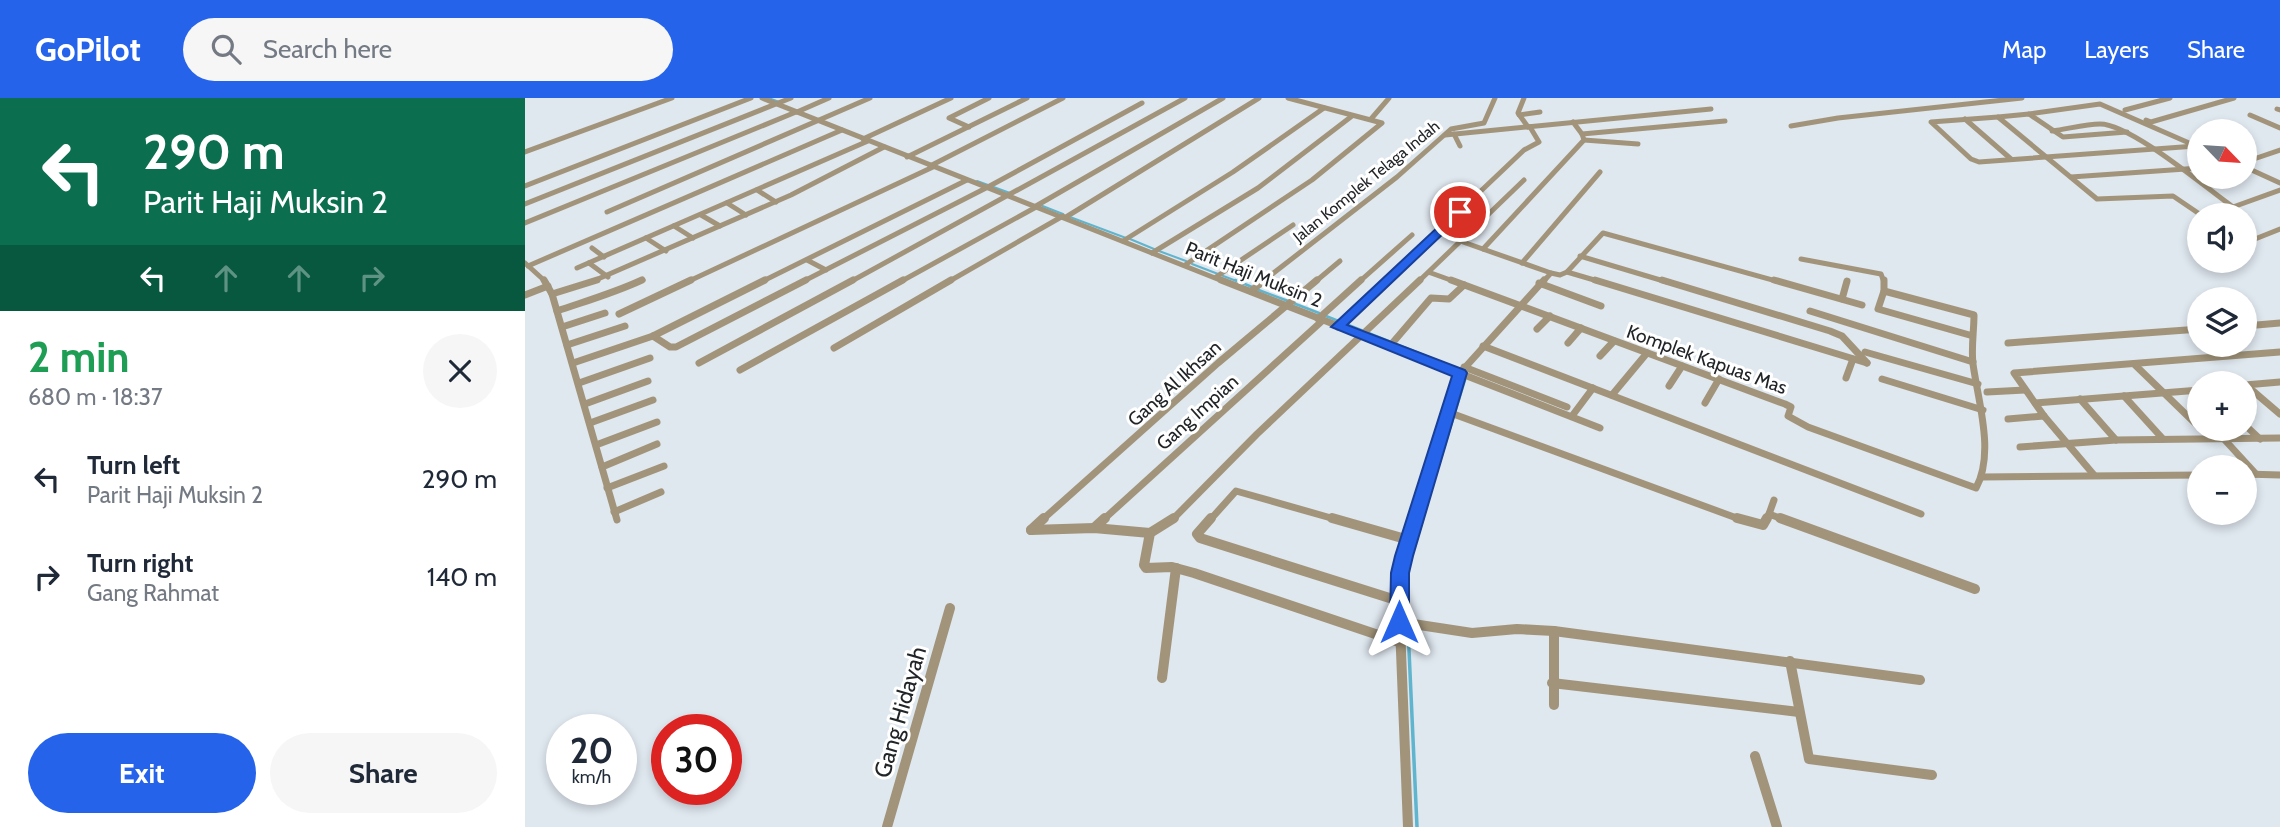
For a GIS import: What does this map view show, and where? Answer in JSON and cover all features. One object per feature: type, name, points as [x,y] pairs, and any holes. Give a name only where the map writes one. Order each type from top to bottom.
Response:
[{"type":"street","points":[[525,152],[672,98]]},
{"type":"street","points":[[525,186],[751,98]]},
{"type":"street","name":"Parit Haji Muksin 2","points":[[762,98],[1152,253],[1254,289],[1286,306],[1363,337],[1392,344],[1462,370]]},
{"type":"street","points":[[525,204],[792,98]]},
{"type":"street","points":[[525,223],[829,98]]},
{"type":"street","points":[[607,212],[870,98]]},
{"type":"street","points":[[577,268],[757,190],[951,98]]},
{"type":"street","points":[[969,127],[949,118],[989,98]]},
{"type":"street","points":[[907,157],[1027,98]]},
{"type":"street","points":[[618,314],[931,167],[1063,98]]},
{"type":"street","points":[[699,363],[1011,196],[1185,98]]},
{"type":"street","points":[[740,370],[1037,206],[1223,98]]},
{"type":"street","points":[[834,348],[1065,217],[1259,98]]},
{"type":"street","points":[[1185,265],[1313,180],[1382,123],[1288,98]]},
{"type":"street","points":[[1371,119],[1389,98]]},
{"type":"street","name":"Jalan Komplek Telaga Indah","points":[[1254,289],[1410,167],[1444,135],[1456,127],[1484,123],[1495,98]]},
{"type":"street","points":[[1519,115],[1524,98]]},
{"type":"street","points":[[1791,125],[2022,98]]},
{"type":"street","points":[[2170,98],[2125,110],[2151,122],[2234,98]]},
{"type":"street","points":[[653,336],[670,348],[676,347],[986,188],[1142,103]]},
{"type":"street","points":[[2187,141],[2101,104],[2029,114],[1931,121],[1971,159],[1979,162],[2187,147]]},
{"type":"street","points":[[1123,241],[1216,184],[1324,108]]},
{"type":"street","points":[[1444,135],[1711,109]]},
{"type":"street","points":[[1519,115],[1540,112]]},
{"type":"street","points":[[1677,112],[1687,124]]},
{"type":"street","points":[[2029,114],[2063,137],[2127,132],[2229,203]]},
{"type":"street","points":[[1338,327],[1524,150],[1539,142],[1519,115]]},
{"type":"street","points":[[2250,115],[2280,128]]},
{"type":"street","points":[[1152,253],[1258,188],[1352,116]]},
{"type":"street","points":[[1998,117],[2100,200],[2173,195],[2187,205]]},
{"type":"street","points":[[1965,119],[2011,159]]},
{"type":"street","points":[[1483,249],[1583,137],[1725,121]]},
{"type":"street","points":[[1573,122],[1583,137],[1638,144]]},
{"type":"street","points":[[1506,129],[1509,136]]},
{"type":"street","points":[[661,492],[615,516],[579,383],[550,290],[527,265],[842,130]]},
{"type":"street","points":[[1479,131],[1484,141]]},
{"type":"street","points":[[1454,134],[1460,146]]},
{"type":"street","points":[[525,295],[608,277],[776,202],[884,147]]},
{"type":"street","points":[[2257,157],[2280,148]]},
{"type":"street","points":[[2257,169],[2280,183]]},
{"type":"street","points":[[2072,178],[2187,170]]},
{"type":"street","points":[[1522,263],[1600,172]]},
{"type":"street","points":[[783,178],[802,187]]},
{"type":"street","points":[[573,363],[653,336],[967,180]]},
{"type":"street","points":[[1094,528],[1150,533],[1161,531],[1237,452],[1314,378],[1363,337],[1524,180]]},
{"type":"street","points":[[757,190],[776,202]]},
{"type":"street","points":[[2242,203],[2280,190]]},
{"type":"street","points":[[727,203],[746,215]]},
{"type":"street","points":[[701,215],[720,226]]},
{"type":"street","points":[[1216,277],[1293,225]]},
{"type":"street","points":[[674,226],[693,238]]},
{"type":"street","points":[[2257,238],[2280,229]]},
{"type":"street","points":[[1463,242],[1560,275],[1567,272],[1603,233],[1862,305]]},
{"type":"street","name":"Gang Impian","points":[[1094,528],[1412,235]]},
{"type":"street","points":[[646,238],[666,251]]},
{"type":"street","points":[[591,248],[604,257]]},
{"type":"street","points":[[1567,272],[1867,363],[1842,336],[1830,331],[1580,256]]},
{"type":"street","points":[[1801,259],[1881,274],[1884,278],[1884,291],[1878,309],[1973,336]]},
{"type":"street","points":[[807,260],[826,270]]},
{"type":"street","name":"Gang Al Ikhsan","points":[[1094,528],[1031,530],[1340,261]]},
{"type":"street","points":[[590,263],[608,277]]},
{"type":"street","name":"Komplek Kapuas Mas","points":[[1431,272],[1791,407],[1788,416],[1808,427],[1972,487],[1978,487],[1982,477]]},
{"type":"street","points":[[525,278],[537,273]]},
{"type":"street","points":[[1408,827],[1399,642],[1400,573],[1462,370],[1551,273]]},
{"type":"street","points":[[557,311],[591,299],[603,299],[643,280]]},
{"type":"street","points":[[1842,299],[1847,281]]},
{"type":"street","points":[[1539,283],[1601,306]]},
{"type":"street","points":[[1392,344],[1431,298],[1450,299],[1464,285]]},
{"type":"street","points":[[1884,291],[1972,314],[1973,362],[1983,410],[1982,477],[2187,475]]},
{"type":"street","points":[[1810,311],[1973,362]]},
{"type":"street","points":[[562,327],[605,313]]},
{"type":"street","points":[[1537,329],[1550,316]]},
{"type":"street","points":[[2257,325],[2280,323]]},
{"type":"street","points":[[567,345],[625,326]]},
{"type":"street","points":[[1568,343],[1581,328]]},
{"type":"street","points":[[2008,343],[2187,330]]},
{"type":"street","points":[[1600,356],[1614,341]]},
{"type":"street","points":[[1483,346],[1921,514]]},
{"type":"street","points":[[2259,346],[2266,353]]},
{"type":"street","points":[[1865,352],[1978,384]]},
{"type":"street","points":[[2094,475],[2044,416],[2014,373],[2280,352]]},
{"type":"street","points":[[1612,395],[1647,353]]},
{"type":"street","points":[[579,383],[650,358]]},
{"type":"street","points":[[1846,378],[1853,359]]},
{"type":"street","points":[[2134,364],[2187,415]]},
{"type":"street","points":[[1668,386],[1682,366]]},
{"type":"street","points":[[1462,370],[1567,407]]},
{"type":"street","points":[[1462,370],[1600,428]]},
{"type":"street","points":[[1705,403],[1719,379]]},
{"type":"street","points":[[1882,379],[1983,410]]},
{"type":"street","points":[[585,404],[648,381]]},
{"type":"street","points":[[2257,384],[2280,382]]},
{"type":"street","points":[[1572,416],[1593,388]]},
{"type":"street","points":[[1987,392],[2025,390]]},
{"type":"street","points":[[2035,403],[2187,391]]},
{"type":"street","points":[[2257,394],[2280,414]]},
{"type":"street","points":[[2124,396],[2163,439]]},
{"type":"street","points":[[2080,399],[2116,440]]},
{"type":"street","points":[[590,424],[653,400]]},
{"type":"street","points":[[1448,412],[1756,525],[1763,525],[1774,500]]},
{"type":"street","points":[[2008,419],[2044,416]]},
{"type":"street","points":[[596,445],[657,422]]},
{"type":"street","points":[[2257,436],[2260,439]]},
{"type":"street","points":[[2020,447],[2065,442],[2187,438]]},
{"type":"street","points":[[2257,439],[2280,438]]},
{"type":"street","points":[[2226,441],[2239,455]]},
{"type":"street","points":[[602,467],[657,444]]},
{"type":"street","points":[[607,488],[664,466]]},
{"type":"street","points":[[2257,474],[2280,475]]},
{"type":"street","points":[[1399,601],[1200,538],[1197,534],[1236,491],[1409,540]]},
{"type":"street","points":[[1769,513],[1975,589]]},
{"type":"street","points":[[1150,533],[1145,567],[1176,569],[1281,600],[1399,642]]},
{"type":"street","points":[[1161,678],[1176,569]]},
{"type":"street","name":"Gang Hidayah","points":[[887,827],[950,608]]},
{"type":"street","points":[[1399,622],[1472,633],[1517,629],[1554,631],[1920,680]]},
{"type":"street","points":[[1554,631],[1554,705]]},
{"type":"street","points":[[1790,661],[1809,759],[1931,775]]},
{"type":"street","points":[[1552,683],[1800,712]]},
{"type":"street","points":[[1755,756],[1777,827]]},
{"type":"waterway","points":[[769,98],[779,102]]},
{"type":"waterway","points":[[977,181],[1010,193]]},
{"type":"waterway","points":[[1040,205],[1063,214]]},
{"type":"waterway","points":[[1070,217],[1126,238]]},
{"type":"waterway","points":[[1130,239],[1154,249]]},
{"type":"waterway","points":[[1159,251],[1186,261]]},
{"type":"waterway","points":[[1192,264],[1239,282]]},
{"type":"waterway","points":[[1235,280],[1252,287]]},
{"type":"waterway","points":[[1256,289],[1288,301]]},
{"type":"waterway","points":[[1293,303],[1319,313]]},
{"type":"waterway","points":[[1326,316],[1436,360]]},
{"type":"waterway","points":[[1422,520],[1466,377]]},
{"type":"waterway","points":[[1408,621],[1408,567],[1423,518]]},
{"type":"waterway","points":[[1408,628],[1417,827]]},
{"type":"route","points":[[1399,622],[1400,573],[1404,556],[1460,373],[1338,327],[1460,212]]}]
